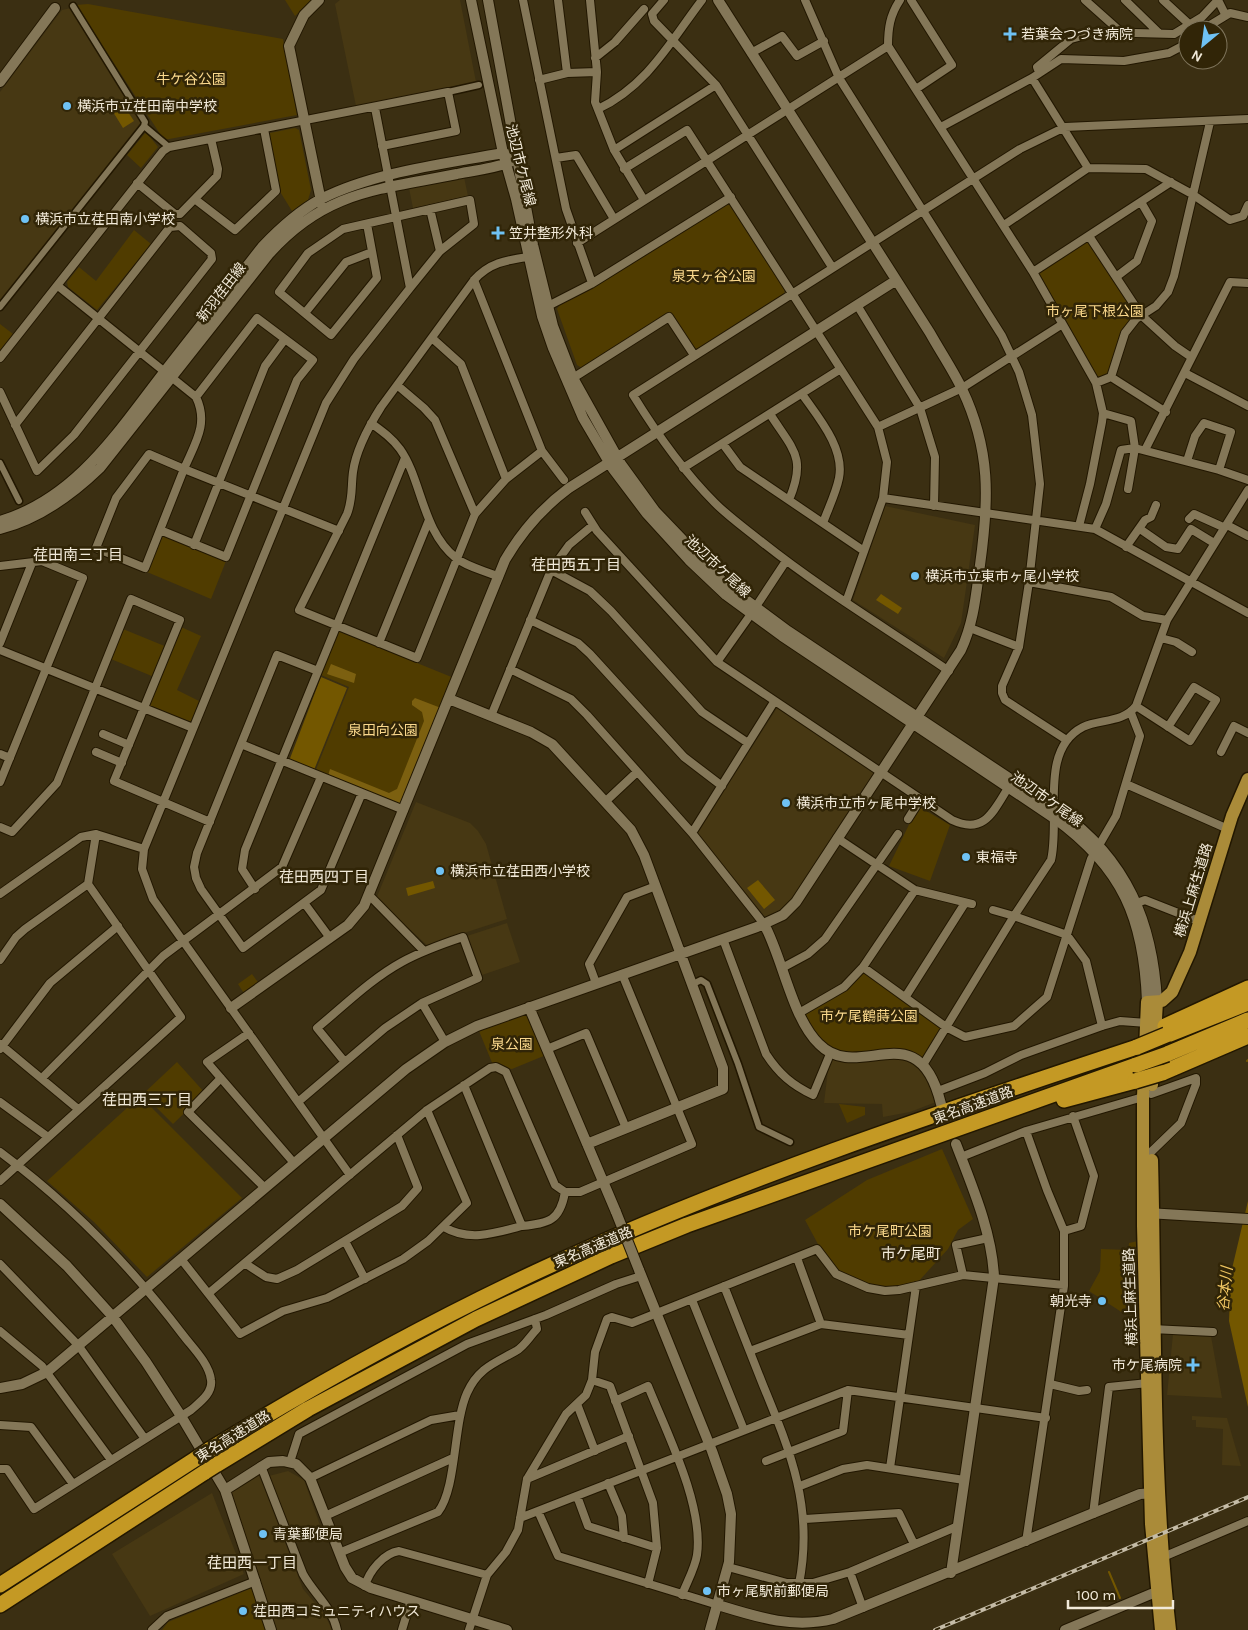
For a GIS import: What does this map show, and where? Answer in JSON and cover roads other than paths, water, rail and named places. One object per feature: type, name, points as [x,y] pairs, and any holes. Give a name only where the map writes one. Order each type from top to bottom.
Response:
[{"type":"highway","points":[[1166,1031],[1248,988]]},
{"type":"highway","name":"東名高速道路","points":[[0,1585],[203,1454],[313,1387],[470,1304],[538,1272],[706,1200],[987,1096],[1248,1003]]},
{"type":"highway","name":"東名高速道路","points":[[0,1605],[211,1468],[308,1409],[476,1319],[543,1286],[686,1225],[1136,1065],[1248,1020]]},
{"type":"highway","points":[[1223,1050],[1248,1036]]},
{"type":"highway","points":[[896,1151],[1162,1072],[1223,1050],[1248,1045]]},
{"type":"main road","name":"横浜上麻生道路","points":[[1161,1630],[1163,1557],[1155,1493],[1148,1213],[1146,1023],[1152,1002],[1172,992],[1201,922],[1228,829],[1248,779]]},
{"type":"main road","name":"横浜上麻生道路","points":[[1148,1213],[1151,1152],[1147,1095],[1152,1002]]},
{"type":"main road","name":"横浜上麻生道路","points":[[1151,1328],[1148,1383],[1161,1593],[1170,1630]]},
{"type":"street","points":[[320,0],[299,24],[289,46],[322,204]]},
{"type":"street","name":"池辺市ケ尾線","points":[[471,0],[503,153],[507,163],[542,316],[553,348],[583,418],[647,514],[688,560],[753,611],[915,720],[1053,806],[1078,824],[1127,883],[1137,903],[1153,955],[1152,1002]]},
{"type":"street","name":"池辺市ケ尾線","points":[[488,0],[531,236],[548,306],[573,378],[612,460]]},
{"type":"street","points":[[523,0],[566,209],[592,283]]},
{"type":"street","points":[[558,0],[567,73]]},
{"type":"street","points":[[590,0],[597,72],[595,102],[614,150],[644,200]]},
{"type":"street","points":[[664,0],[652,14],[654,21],[716,85],[746,136],[832,268]]},
{"type":"street","points":[[598,109],[615,101],[650,72],[702,0]]},
{"type":"street","points":[[0,1388],[22,1384],[47,1372],[406,1069],[444,1042],[477,1026],[723,939],[783,915],[796,902],[961,650],[970,628],[987,513],[985,464],[974,418],[962,388],[718,0]]},
{"type":"street","points":[[805,0],[839,78],[1002,336],[1013,357],[1032,415],[1037,444],[1040,484],[1029,582],[1019,647],[1002,686],[1002,694],[1005,700],[1065,739]]},
{"type":"street","points":[[900,0],[892,13],[888,29],[888,46],[1004,225],[1096,383],[1103,413],[1090,484],[1079,526]]},
{"type":"street","points":[[911,0],[952,65],[916,89]]},
{"type":"street","points":[[1086,0],[1122,33]]},
{"type":"street","points":[[1125,0],[1159,33]]},
{"type":"street","points":[[1163,0],[1186,20]]},
{"type":"street","points":[[1197,20],[1218,0],[1225,14]]},
{"type":"street","points":[[0,308],[144,126],[145,122],[73,6]]},
{"type":"street","points":[[0,82],[36,37],[55,8]]},
{"type":"street","points":[[595,58],[616,42],[644,9]]},
{"type":"street","points":[[1216,20],[1230,13],[1248,15]]},
{"type":"street","points":[[1039,72],[1037,68],[1046,58],[1071,39],[1097,32],[1174,34],[1178,32]]},
{"type":"street","points":[[751,52],[782,36],[797,56],[824,41]]},
{"type":"street","points":[[577,244],[888,46]]},
{"type":"street","points":[[941,127],[1032,78],[1061,59],[1124,61],[1169,53],[1178,48]]},
{"type":"street","points":[[539,80],[567,73],[597,72]]},
{"type":"street","points":[[1032,78],[1088,168]]},
{"type":"street","points":[[0,358],[137,183],[163,151],[169,147],[375,108],[479,85]]},
{"type":"street","points":[[614,150],[716,85]]},
{"type":"street","points":[[382,146],[456,132],[448,92]]},
{"type":"street","points":[[375,108],[410,288]]},
{"type":"street","points":[[949,670],[786,561],[715,503],[683,468],[656,432],[633,395],[973,178],[1020,149],[1063,128],[1248,120]]},
{"type":"street","points":[[1096,383],[1111,376],[1125,333],[1141,315],[1156,306],[1168,292],[1174,276],[1210,122]]},
{"type":"street","points":[[144,126],[169,147]]},
{"type":"street","points":[[196,200],[235,230],[276,191],[264,129]]},
{"type":"street","points":[[624,169],[687,130],[839,370],[878,427],[887,462],[883,498],[846,602]]},
{"type":"street","points":[[137,183],[175,214],[180,214],[196,200],[217,176],[218,170],[212,139]]},
{"type":"street","points":[[503,153],[517,158]]},
{"type":"street","name":"新羽荏田線","points":[[389,181],[503,153]]},
{"type":"street","points":[[556,158],[576,155],[614,219]]},
{"type":"street","name":"新羽荏田線","points":[[0,529],[49,509],[100,468],[262,248],[289,222],[361,183],[389,181],[507,163],[517,158]]},
{"type":"street","points":[[1004,225],[1088,168],[1146,169],[1192,194],[1230,220],[1246,218],[1248,205]]},
{"type":"street","points":[[1033,272],[1171,182]]},
{"type":"street","points":[[548,306],[592,283],[731,197]]},
{"type":"street","points":[[350,1175],[183,942],[148,890],[142,869],[144,849],[326,403],[354,359],[440,251],[474,224],[470,200],[343,229],[308,253],[279,292],[331,335],[377,278],[367,224]]},
{"type":"street","points":[[1116,277],[1137,261],[1152,221],[1140,202]]},
{"type":"street","points":[[430,209],[440,251]]},
{"type":"street","points":[[0,392],[36,471],[74,436],[212,259],[211,253],[180,226],[170,226],[16,425]]},
{"type":"street","points":[[1089,236],[1141,315],[1175,346],[1191,357]]},
{"type":"street","points":[[305,314],[346,262],[372,252]]},
{"type":"street","points":[[528,257],[499,262],[474,280],[371,423],[353,472],[352,501],[299,610],[417,658],[475,514],[506,479],[542,451]]},
{"type":"street","points":[[474,280],[542,451],[564,480]]},
{"type":"street","points":[[231,1008],[330,938],[355,918],[369,895],[499,577],[514,546],[542,510],[569,488],[612,460],[895,281]]},
{"type":"street","points":[[1145,450],[1166,412],[1191,357],[1200,344],[1230,282],[1248,283]]},
{"type":"street","points":[[58,286],[196,397],[202,408],[202,427],[184,469],[145,568],[96,548],[116,498],[150,454],[184,469],[250,496],[339,531]]},
{"type":"street","points":[[857,305],[920,408],[935,457],[934,506]]},
{"type":"street","points":[[573,378],[670,317],[694,355]]},
{"type":"street","points":[[160,530],[226,557],[297,380],[312,360],[258,318],[196,397]]},
{"type":"street","points":[[878,427],[962,388],[1062,325]]},
{"type":"street","points":[[432,338],[461,364],[506,479]]},
{"type":"street","points":[[194,545],[266,366],[285,339]]},
{"type":"street","points":[[683,468],[839,370]]},
{"type":"street","points":[[1185,373],[1248,406]]},
{"type":"street","name":"新羽荏田線","points":[[0,521],[38,506],[56,495],[83,473],[168,374]]},
{"type":"street","points":[[1111,376],[1166,412]]},
{"type":"street","points":[[397,385],[435,420],[475,514]]},
{"type":"street","points":[[802,394],[826,429],[838,458],[840,477],[823,523]]},
{"type":"street","points":[[1103,413],[1130,421],[1135,448],[1128,489]]},
{"type":"street","points":[[770,414],[794,452],[799,469],[789,500]]},
{"type":"street","points":[[371,423],[391,439],[405,458],[429,520],[444,546],[457,559],[499,577]]},
{"type":"street","points":[[1187,461],[1196,436],[1204,423],[1231,432],[1219,470]]},
{"type":"street","points":[[723,444],[740,467],[864,551]]},
{"type":"street","points":[[1095,529],[1106,504],[1121,450],[1135,448],[1145,450],[1248,480]]},
{"type":"street","points":[[255,889],[242,869],[245,850],[405,458]]},
{"type":"street","points":[[0,463],[19,501]]},
{"type":"street","points":[[863,967],[906,996],[946,1027],[965,1037],[1014,1026],[1047,997],[1098,850],[1116,816],[1140,736],[1133,710],[1167,620],[1192,583],[1223,527],[1248,490]]},
{"type":"street","points":[[883,498],[1095,529],[1248,613]]},
{"type":"street","points":[[1126,547],[1140,530],[1145,520],[1151,517],[1156,505]]},
{"type":"street","points":[[584,512],[593,525],[717,662],[920,800],[952,820],[971,827],[981,824],[988,817],[1008,788]]},
{"type":"street","points":[[1189,519],[1194,514],[1223,527],[1227,525],[1248,536]]},
{"type":"street","points":[[379,644],[429,520]]},
{"type":"street","points":[[491,716],[551,570],[569,545],[593,525]]},
{"type":"street","points":[[1140,530],[1166,547],[1178,549],[1191,529],[1214,543]]},
{"type":"street","points":[[0,566],[42,561],[83,578],[0,782]]},
{"type":"street","points":[[717,662],[786,561]]},
{"type":"street","points":[[0,643],[32,562]]},
{"type":"street","points":[[551,570],[590,592],[611,611],[702,712],[748,743]]},
{"type":"street","points":[[1029,582],[1111,596],[1143,616],[1167,620]]},
{"type":"street","points":[[0,827],[12,832],[57,783],[131,599],[180,620],[114,781],[210,822]]},
{"type":"street","points":[[530,620],[578,643],[684,757],[722,786]]},
{"type":"street","points":[[970,628],[1019,647]]},
{"type":"street","points":[[1161,638],[1176,642],[1192,652]]},
{"type":"street","points":[[0,650],[193,728]]},
{"type":"street","points":[[318,671],[277,655],[197,853],[194,867],[196,878],[243,948],[305,904],[325,884],[362,793]]},
{"type":"street","points":[[510,669],[571,699],[692,833],[764,924],[799,1013],[811,1037],[830,1054],[841,1058],[881,1054],[910,1054],[923,1065],[938,1091],[942,1104]]},
{"type":"street","points":[[1133,710],[1168,727],[1190,741],[1216,700],[1194,687],[1168,727]]},
{"type":"street","points":[[449,698],[531,732],[552,744],[631,830],[644,854],[723,1068],[723,1089],[587,1144]]},
{"type":"street","points":[[692,833],[774,702]]},
{"type":"street","points":[[923,1065],[1014,916],[1051,860],[1053,806],[1058,757],[1065,739],[1084,727],[1115,720],[1133,710]]},
{"type":"street","name":"池辺市ケ尾線","points":[[915,720],[1008,788],[1098,850],[1118,883],[1138,927],[1152,1002]]},
{"type":"street","points":[[1222,747],[1234,726],[1248,733]]},
{"type":"street","points":[[103,734],[129,745]]},
{"type":"street","points":[[241,744],[404,810]]},
{"type":"street","points":[[96,752],[122,763]]},
{"type":"street","points":[[0,754],[10,758]]},
{"type":"street","points":[[606,801],[637,772]]},
{"type":"street","points":[[42,1078],[163,956],[282,867],[321,777]]},
{"type":"street","points":[[1126,784],[1228,829]]},
{"type":"street","points":[[908,818],[920,800]]},
{"type":"street","points":[[0,894],[81,837],[96,834],[144,849]]},
{"type":"street","points":[[0,1181],[181,1017],[88,884],[96,834]]},
{"type":"street","points":[[782,968],[808,954],[825,939],[898,834]]},
{"type":"street","points":[[837,838],[915,890],[968,903],[906,996]]},
{"type":"street","points":[[0,960],[16,937],[25,929],[88,884]]},
{"type":"street","points":[[596,983],[589,964],[627,896],[656,886]]},
{"type":"street","points":[[799,1013],[844,987],[863,967],[915,890]]},
{"type":"street","points":[[369,895],[424,951]]},
{"type":"street","points":[[1137,903],[1145,900],[1201,922]]},
{"type":"street","points":[[305,904],[330,938]]},
{"type":"street","points":[[993,910],[1067,935],[1086,961],[1102,1026]]},
{"type":"street","points":[[78,1109],[1,1046],[50,983],[118,926]]},
{"type":"street","points":[[298,1102],[385,1028],[422,1003],[478,978],[462,937],[424,951],[401,963],[371,983],[317,1028],[344,1061]]},
{"type":"street","points":[[723,939],[766,1054],[774,1067],[798,1088],[813,1095],[830,1054]]},
{"type":"street","points":[[209,1293],[428,1110],[490,1068],[496,1067],[506,1072],[555,1185],[565,1192],[580,1192],[692,1144],[622,974]]},
{"type":"street","points":[[693,984],[701,980],[708,984],[759,1127],[790,1142]]},
{"type":"street","points":[[422,1003],[444,1042]]},
{"type":"street","points":[[529,1007],[616,1212],[722,1479],[731,1514],[732,1538],[728,1567],[710,1630]]},
{"type":"street","points":[[938,1091],[985,1073],[1021,1055],[1102,1026],[1120,1021],[1146,1023]]},
{"type":"street","points":[[249,1033],[207,1062],[294,1163]]},
{"type":"street","points":[[547,1049],[586,1033],[626,1128]]},
{"type":"street","points":[[221,1078],[188,1112],[265,1188]]},
{"type":"street","points":[[961,1157],[1026,1131],[1147,1095],[1196,1078],[1196,1084],[1181,1123],[1151,1152]]},
{"type":"street","points":[[464,1084],[522,1226]]},
{"type":"street","points":[[0,1102],[48,1137]]},
{"type":"street","points":[[181,1259],[240,1334],[283,1311],[328,1298],[412,1254],[444,1227],[467,1204],[428,1110]]},
{"type":"street","points":[[1064,1230],[1081,1226],[1094,1176],[1073,1116]]},
{"type":"street","points":[[1026,1131],[1047,1190],[1064,1230],[1064,1285],[1046,1418],[1026,1542]]},
{"type":"street","points":[[246,1264],[266,1277],[277,1278],[297,1270],[402,1206],[418,1188],[397,1136]]},
{"type":"street","points":[[951,1573],[994,1277],[993,1257],[988,1238],[956,1144]]},
{"type":"street","points":[[0,1152],[38,1181],[88,1226],[147,1288],[201,1359],[211,1379],[210,1388],[204,1400],[34,1509],[7,1469],[0,1469]]},
{"type":"street","points":[[444,1227],[451,1231],[475,1236],[540,1224],[555,1218],[563,1205],[565,1192]]},
{"type":"street","points":[[0,1204],[67,1266],[113,1317],[146,1362],[181,1416],[225,1490],[271,1630]]},
{"type":"street","points":[[1148,1213],[1248,1219]]},
{"type":"street","points":[[962,1275],[956,1245],[988,1238]]},
{"type":"street","points":[[345,1241],[365,1279]]},
{"type":"street","points":[[469,1630],[487,1576],[506,1552],[518,1530],[528,1479],[566,1414],[586,1394],[592,1380],[595,1352],[607,1319],[612,1317],[632,1323],[817,1249],[836,1274],[868,1288],[885,1291],[962,1275],[1064,1285]]},
{"type":"street","points":[[797,1258],[821,1324]]},
{"type":"street","points":[[0,1264],[78,1345],[145,1439]]},
{"type":"street","points":[[290,1462],[299,1434],[467,1344],[535,1320],[640,1273]]},
{"type":"street","points":[[724,1286],[790,1452],[800,1486],[805,1519],[805,1557],[799,1584]]},
{"type":"street","points":[[890,1468],[916,1286]]},
{"type":"street","points":[[692,1300],[744,1430]]},
{"type":"street","points":[[339,1553],[438,1512],[446,1493],[460,1414],[467,1393],[474,1380],[499,1358],[517,1351],[524,1344],[536,1329],[535,1320]]},
{"type":"street","points":[[750,1352],[821,1324],[909,1335]]},
{"type":"street","points":[[1151,1328],[1213,1332]]},
{"type":"street","points":[[0,1331],[47,1372],[111,1460]]},
{"type":"street","points":[[592,1380],[610,1386],[643,1470],[653,1503],[657,1548],[648,1584]]},
{"type":"street","points":[[1093,1514],[1109,1387],[1148,1383]]},
{"type":"street","points":[[1050,1384],[1087,1390]]},
{"type":"street","points":[[615,1401],[648,1386],[677,1456],[693,1505],[697,1536],[697,1555],[682,1595]]},
{"type":"street","points":[[520,1518],[848,1390],[1046,1418]]},
{"type":"street","points":[[766,1461],[843,1431],[848,1390]]},
{"type":"street","points":[[577,1404],[595,1451]]},
{"type":"street","points":[[310,1478],[430,1420],[460,1414]]},
{"type":"street","points":[[0,1425],[32,1427],[73,1484]]},
{"type":"street","points":[[528,1479],[629,1436]]},
{"type":"street","points":[[325,1516],[453,1458]]},
{"type":"street","points":[[225,1490],[261,1466],[276,1461],[290,1462],[301,1468],[310,1478],[339,1553],[352,1578],[365,1586],[507,1630]]},
{"type":"street","points":[[261,1466],[303,1574],[334,1617],[337,1630]]},
{"type":"street","points":[[800,1486],[855,1466],[890,1468],[964,1480]]},
{"type":"street","points":[[608,1483],[622,1516],[624,1538]]},
{"type":"street","points":[[538,1511],[558,1556],[682,1595],[771,1620],[794,1624],[823,1622],[863,1608],[1140,1494],[1155,1493]]},
{"type":"street","points":[[577,1496],[588,1526],[657,1548]]},
{"type":"street","points":[[805,1519],[899,1513],[914,1544]]},
{"type":"street","points":[[1163,1557],[1248,1521]]},
{"type":"street","points":[[728,1567],[770,1580],[799,1584],[830,1579],[958,1526]]},
{"type":"street","points":[[365,1586],[379,1563],[393,1552],[399,1551],[487,1576]]},
{"type":"street","points":[[850,1572],[863,1608]]},
{"type":"street","points":[[152,1630],[167,1616],[256,1581]]},
{"type":"street","points":[[1065,1630],[1077,1628],[1161,1593]]},
{"type":"street","points":[[402,1630],[412,1600]]},
{"type":"waterway","points":[[1109,1572],[1120,1598]]},
{"type":"railway","points":[[935,1630],[1248,1497]]},
{"type":"place","name":"若葉会つづき病院","points":[[1010,34]]},
{"type":"place","name":"横浜市立荏田南中学校","points":[[67,106]]},
{"type":"place","name":"横浜市立荏田南小学校","points":[[25,219]]},
{"type":"place","name":"笠井整形外科","points":[[498,233]]},
{"type":"place","name":"横浜市立東市ヶ尾小学校","points":[[915,576]]},
{"type":"place","name":"横浜市立市ヶ尾中学校","points":[[786,803]]},
{"type":"place","name":"東福寺","points":[[966,857]]},
{"type":"place","name":"横浜市立荏田西小学校","points":[[440,871]]},
{"type":"place","name":"朝光寺","points":[[1102,1301]]},
{"type":"place","name":"市ケ尾病院","points":[[1193,1365]]},
{"type":"place","name":"青葉郵便局","points":[[263,1534]]},
{"type":"place","name":"市ヶ尾駅前郵便局","points":[[707,1591]]},
{"type":"place","name":"荏田西コミュニティハウス","points":[[243,1611]]},
{"type":"district","name":"荏田南三丁目","points":[[78,555]]},
{"type":"district","name":"荏田西五丁目","points":[[576,565]]},
{"type":"district","name":"荏田西四丁目","points":[[324,877]]},
{"type":"district","name":"荏田西三丁目","points":[[147,1100]]},
{"type":"district","name":"市ケ尾町","points":[[911,1254]]},
{"type":"district","name":"荏田西一丁目","points":[[252,1563]]},
{"type":"park label","name":"牛ケ谷公園","points":[[191,79]]},
{"type":"park label","name":"泉天ヶ谷公園","points":[[714,276]]},
{"type":"park label","name":"市ヶ尾下根公園","points":[[1095,311]]},
{"type":"park label","name":"泉田向公園","points":[[383,730]]},
{"type":"park label","name":"市ケ尾鶴蒔公園","points":[[869,1016]]},
{"type":"park label","name":"泉公園","points":[[512,1044]]},
{"type":"park label","name":"市ケ尾町公園","points":[[890,1231]]},
{"type":"water label","name":"谷本川","points":[[1225,1289]]}]
